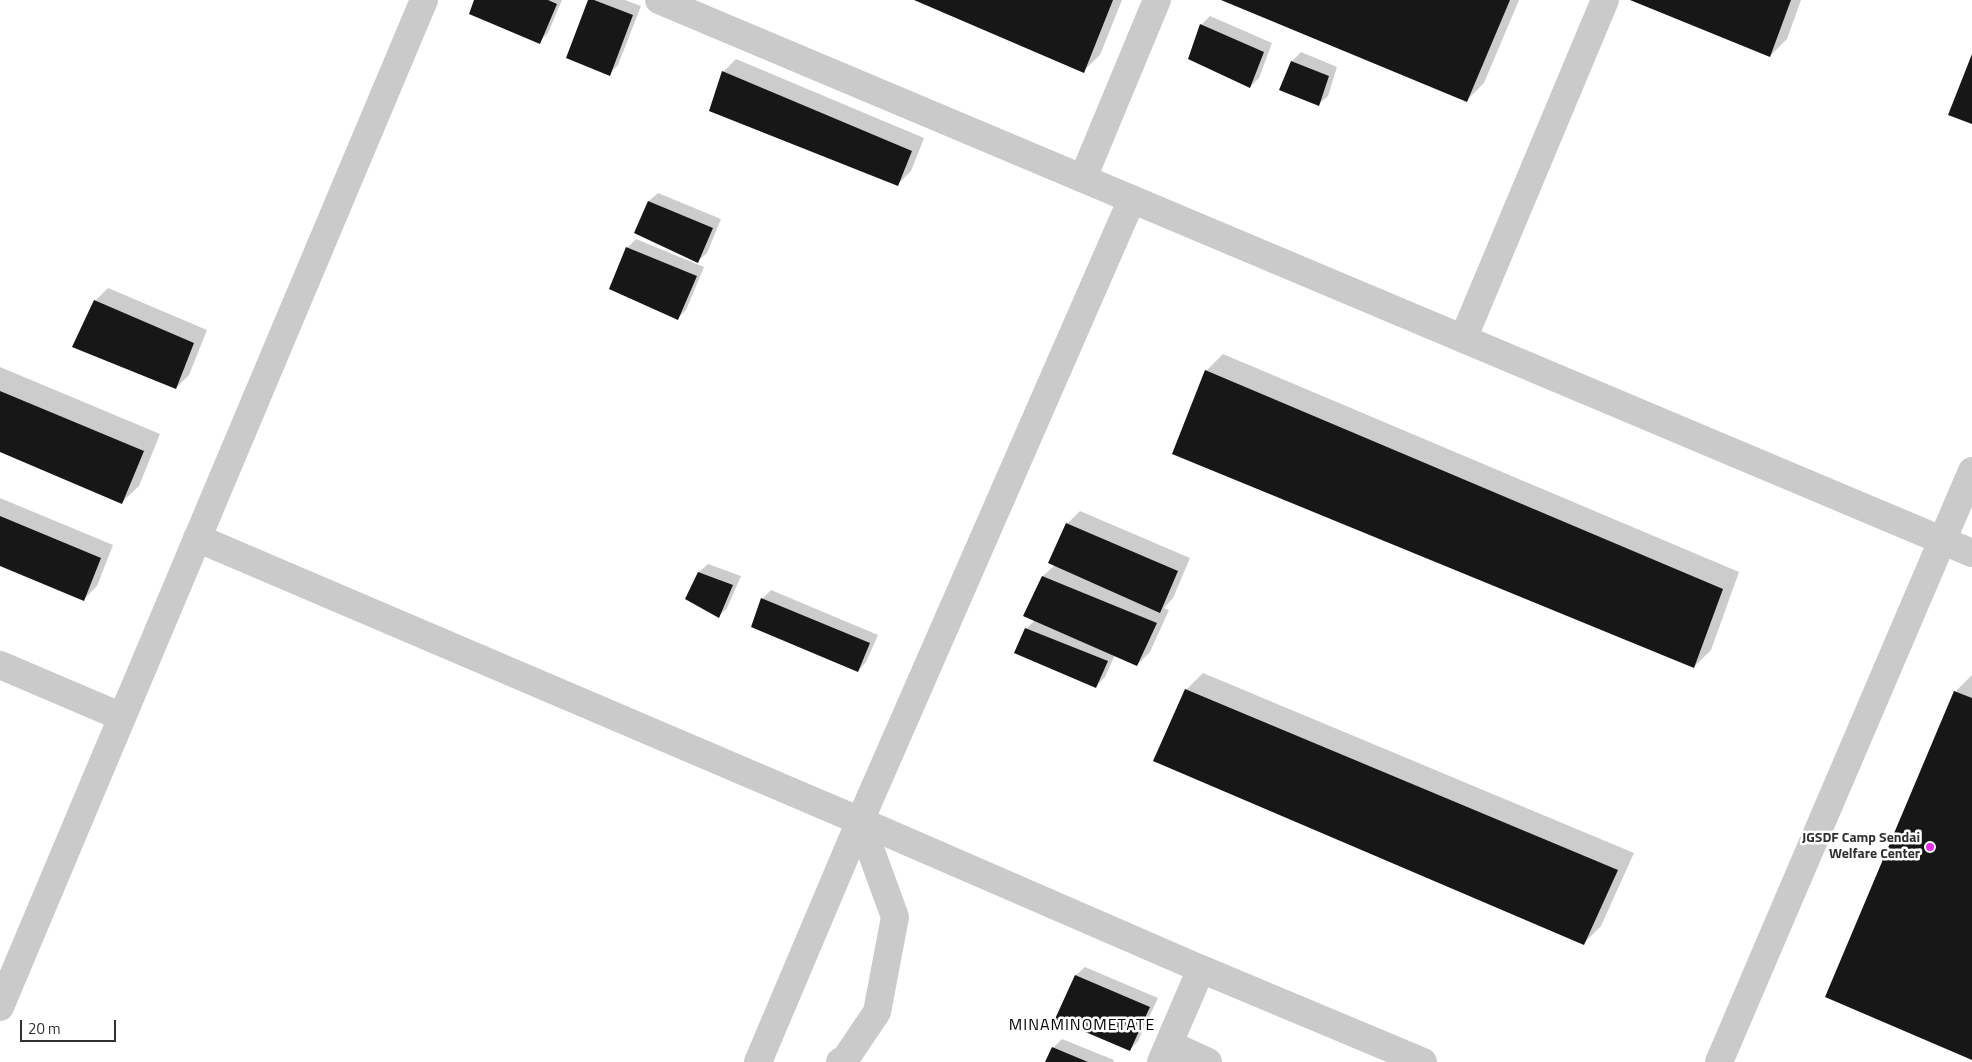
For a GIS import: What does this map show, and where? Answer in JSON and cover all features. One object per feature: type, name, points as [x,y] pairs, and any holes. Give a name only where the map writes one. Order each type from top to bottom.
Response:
[{"type":"lane","points":[[0,1007],[424,0]]},
{"type":"lane","points":[[658,0],[1972,553]]},
{"type":"lane","points":[[1083,178],[1157,0]]},
{"type":"lane","points":[[1463,338],[1605,0]]},
{"type":"lane","points":[[761,1061],[860,821],[1132,199]]},
{"type":"lane","points":[[1719,1062],[1972,471]]},
{"type":"lane","points":[[198,538],[1201,969],[1423,1062]]},
{"type":"lane","points":[[0,665],[122,717]]},
{"type":"lane","points":[[840,1062],[846,1058],[877,1012],[895,917],[860,821]]},
{"type":"lane","points":[[1201,969],[1165,1053],[1208,1062]]},
{"type":"building","points":[[474,0],[548,0],[557,4],[540,44],[469,14]]},
{"type":"building","points":[[588,0],[594,0],[633,15],[610,76],[566,58]]},
{"type":"building","points":[[914,0],[1113,0],[1084,73]]},
{"type":"building","points":[[1221,0],[1510,0],[1467,102]]},
{"type":"building","points":[[1630,0],[1791,0],[1770,57]]},
{"type":"building","points":[[1200,24],[1264,52],[1250,88],[1188,59]]},
{"type":"building","points":[[1972,54],[1972,124],[1948,115]]},
{"type":"building","points":[[1291,61],[1329,76],[1319,106],[1279,90]]},
{"type":"building","points":[[722,71],[912,151],[898,186],[709,111]]},
{"type":"building","points":[[648,201],[713,228],[698,263],[634,233]]},
{"type":"building","points":[[626,247],[697,276],[678,320],[609,289]]},
{"type":"building","points":[[94,300],[194,343],[176,389],[72,347]]},
{"type":"building","points":[[1205,370],[1723,589],[1694,668],[1172,454]]},
{"type":"building","points":[[0,391],[144,451],[122,504],[0,452]]},
{"type":"building","points":[[0,516],[101,558],[84,601],[0,566]]},
{"type":"building","points":[[1066,523],[1178,571],[1160,613],[1048,563]]},
{"type":"building","points":[[698,572],[733,585],[719,618],[685,599]]},
{"type":"building","points":[[1042,576],[1157,623],[1137,666],[1023,616]]},
{"type":"building","points":[[761,598],[870,643],[858,672],[751,627]]},
{"type":"building","points":[[1025,628],[1108,661],[1096,688],[1014,653]]},
{"type":"building","points":[[1185,689],[1618,870],[1584,945],[1153,761]]},
{"type":"building","name":"JGSDF Camp Sendai Welfare Center","points":[[1954,691],[1972,698],[1972,1060],[1825,997]]},
{"type":"building","points":[[1075,975],[1150,1007],[1130,1051],[1055,1019]]},
{"type":"building","points":[[1052,1047],[1088,1062],[1045,1062]]},
{"type":"place","name":"JGSDF Camp Sendai Welfare Center","points":[[1930,847]]},
{"type":"district","name":"MINAMINOMETATE","points":[[1082,1026]]}]
